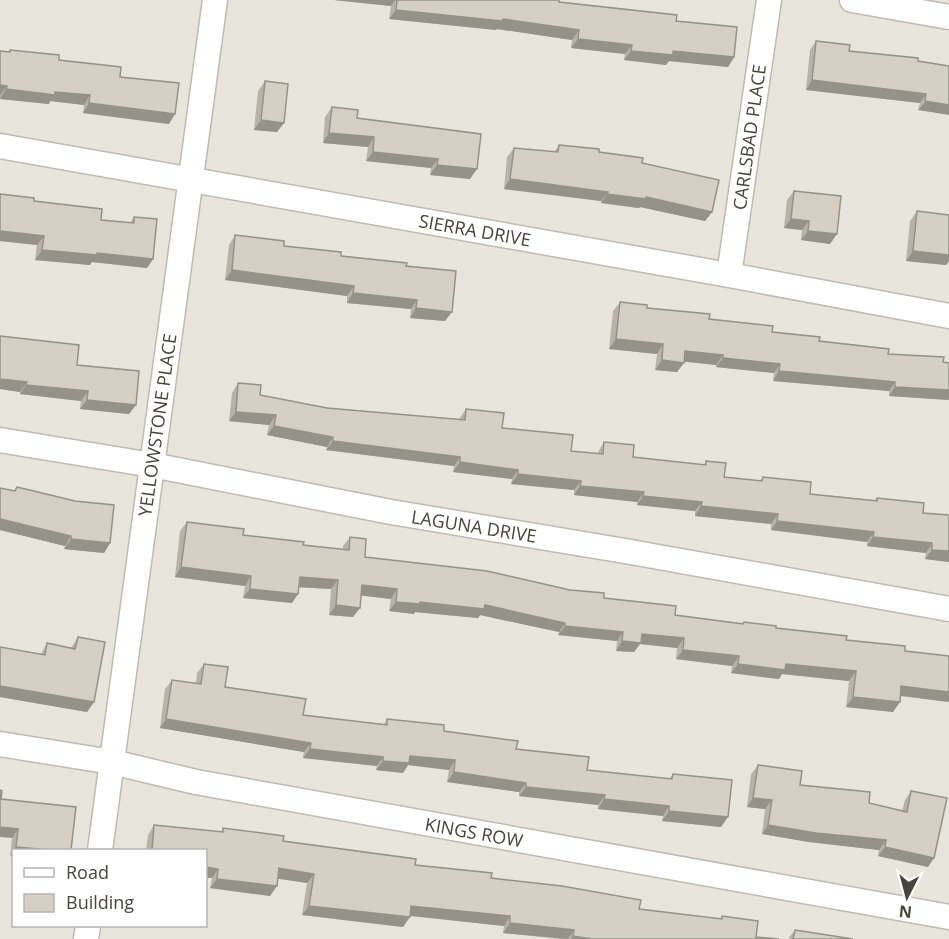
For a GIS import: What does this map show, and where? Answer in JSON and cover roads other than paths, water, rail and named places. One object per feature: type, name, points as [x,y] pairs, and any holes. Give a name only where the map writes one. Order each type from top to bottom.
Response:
[{"type":"street","name":"YELLOWSTONE PLACE","points":[[100,849],[117,710],[215,0]]},
{"type":"street","name":"CARLSBAD PLACE","points":[[729,275],[769,0]]},
{"type":"street","points":[[852,0],[949,17]]},
{"type":"street","name":"SIERRA DRIVE","points":[[0,146],[949,316]]},
{"type":"street","name":"LAGUNA DRIVE","points":[[0,440],[152,465],[391,512],[626,551],[949,609]]},
{"type":"street","name":"KINGS ROW","points":[[0,744],[112,762],[196,782],[949,917]]}]
